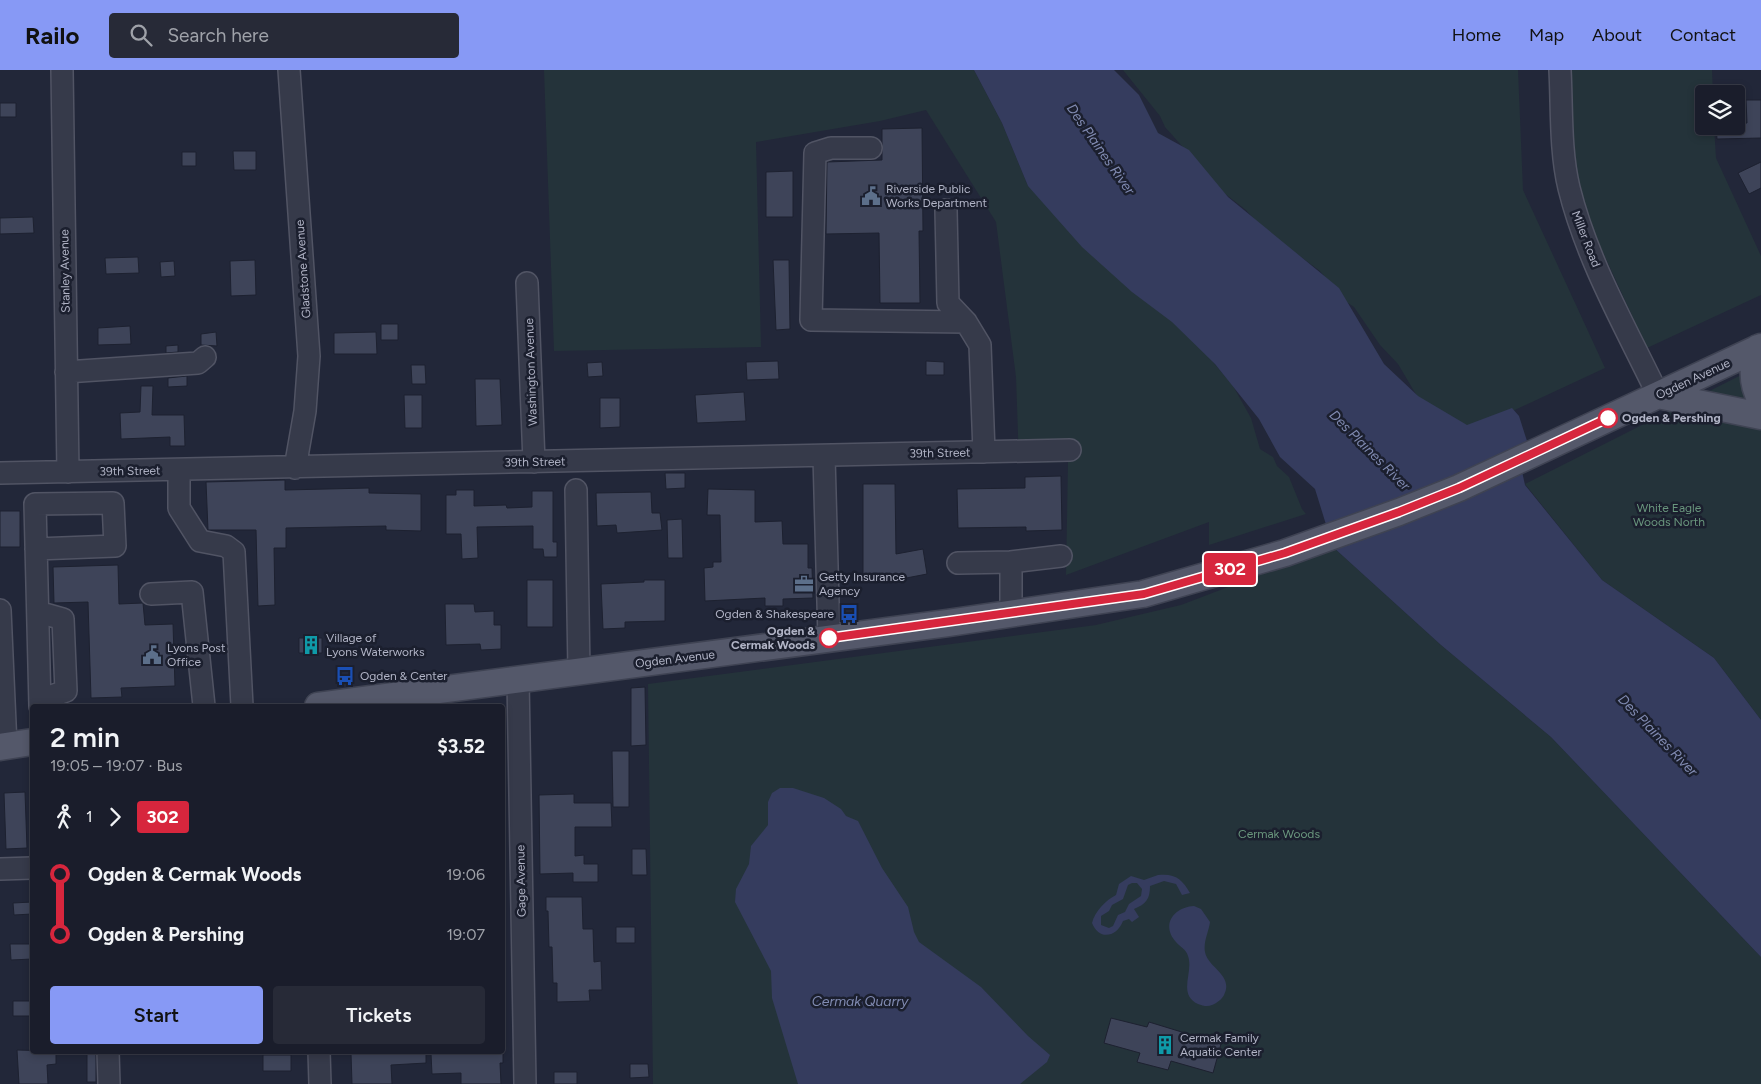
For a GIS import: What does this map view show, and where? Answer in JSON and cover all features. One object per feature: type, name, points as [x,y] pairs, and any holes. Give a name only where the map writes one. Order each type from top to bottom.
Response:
[{"type":"main road","name":"Ogden Avenue","points":[[351,704],[384,702],[518,679],[1011,614],[1144,594],[1285,553],[1399,512],[1459,488],[1760,348]]},
{"type":"main road","points":[[1760,348],[1752,370],[1753,381],[1761,400]]},
{"type":"main road","points":[[1658,395],[1761,416]]},
{"type":"main road","points":[[3,746],[30,742]]},
{"type":"street","name":"Stanley Avenue","points":[[62,70],[68,472]]},
{"type":"street","name":"Gladstone Avenue","points":[[290,70],[308,356],[305,411],[295,468]]},
{"type":"street","name":"Miller Road","points":[[1560,70],[1568,186],[1594,262],[1658,395]]},
{"type":"street","points":[[871,148],[831,148],[814,153],[810,320],[971,330]]},
{"type":"street","points":[[946,210],[948,303],[971,330],[980,345],[984,452]]},
{"type":"street","name":"Washington Avenue","points":[[527,283],[534,462]]},
{"type":"street","points":[[66,372],[198,363],[206,357]]},
{"type":"street","name":"39th Street","points":[[0,473],[1070,450]]},
{"type":"street","points":[[824,456],[829,638]]},
{"type":"street","points":[[179,470],[180,508],[200,542],[226,546],[234,552],[242,704]]},
{"type":"street","points":[[32,473],[35,504],[38,612],[63,618],[66,692],[40,703]]},
{"type":"street","points":[[576,490],[579,671]]},
{"type":"street","points":[[35,504],[113,504],[115,546],[36,549]]},
{"type":"street","points":[[958,563],[1011,562],[1061,556]]},
{"type":"street","points":[[1011,562],[1011,614]]},
{"type":"street","points":[[151,594],[192,592],[204,704]]},
{"type":"street","points":[[0,610],[3,746]]},
{"type":"street","name":"Gage Avenue","points":[[518,679],[512,855],[525,1084]]},
{"type":"street","points":[[0,868],[30,868]]},
{"type":"street","points":[[108,1054],[109,1084]]},
{"type":"street","points":[[319,1054],[320,1084]]},
{"type":"green space","points":[[544,70],[974,70],[1002,123],[1028,186],[1159,297],[1233,386],[1251,418],[1260,449],[1273,457],[1277,466],[1289,477],[1302,509],[1306,514],[1209,545],[1209,522],[1066,575],[1068,462],[1019,463],[1016,377],[996,222],[926,110],[880,121],[756,142],[761,347],[554,351]]},
{"type":"green space","points":[[1123,70],[1518,70],[1523,190],[1605,368],[1463,434],[1417,396],[1398,364],[1380,345],[1354,307],[1342,299],[1320,271],[1263,229],[1246,210],[1224,193],[1165,127],[1160,116]]},
{"type":"green space","points":[[1564,70],[1712,70],[1713,85],[1695,85],[1695,135],[1715,135],[1716,158],[1761,256],[1761,295],[1647,348],[1569,179]]},
{"type":"green space","name":"White Eagle Woods North","points":[[1761,365],[1761,720],[1714,658],[1602,580],[1525,484]]},
{"type":"green space","name":"Cermak Woods","points":[[1333,547],[1441,645],[1551,737],[1761,957],[1761,1084],[653,1084],[648,684],[1096,625],[1181,605]]},
{"type":"water","name":"Des Plaines River","points":[[974,70],[1114,70],[1139,95],[1158,133],[1189,150],[1228,197],[1339,288],[1384,364],[1418,396],[1467,425],[1512,408],[1519,416],[1527,441],[1521,467],[1525,485],[1602,580],[1714,658],[1761,720],[1761,957],[1551,737],[1441,645],[1333,547],[1315,489],[1280,457],[1259,419],[1215,364],[1172,322],[1132,292],[1082,247],[1028,186],[1002,123]]},
{"type":"water","name":"Cermak Quarry","points":[[780,788],[793,788],[824,798],[841,809],[846,816],[858,821],[882,868],[908,907],[914,932],[919,942],[981,987],[1028,1036],[1050,1055],[1047,1062],[1020,1084],[798,1084],[772,998],[771,971],[735,902],[736,889],[749,864],[751,846],[768,825],[768,802],[772,793]]},
{"type":"water","points":[[1158,875],[1173,876],[1184,884],[1190,893],[1182,895],[1176,884],[1164,881],[1150,886],[1146,900],[1142,905],[1134,909],[1139,917],[1132,922],[1129,919],[1123,921],[1117,931],[1108,935],[1099,933],[1092,923],[1093,919],[1101,906],[1116,895],[1119,884],[1131,876],[1144,880]],"holes":[[[1137,883],[1142,889],[1141,896],[1129,904],[1125,912],[1118,915],[1113,926],[1109,928],[1101,925],[1101,916],[1109,911],[1112,905],[1123,899],[1128,885]]]},
{"type":"water","points":[[1194,906],[1201,909],[1210,922],[1205,940],[1205,952],[1207,958],[1226,982],[1223,996],[1209,1006],[1198,1004],[1188,995],[1188,956],[1171,935],[1169,929],[1172,918],[1176,913],[1187,907]]},
{"type":"building","points":[[1746,100],[1761,100],[1761,138],[1717,139],[1717,135],[1745,135],[1745,123],[1747,123]]},
{"type":"building","points":[[0,103],[16,103],[16,117],[0,117]]},
{"type":"building","name":"Riverside Public Works Department","points":[[922,128],[923,231],[919,231],[920,303],[880,303],[879,233],[826,234],[827,162],[882,160],[882,129]]},
{"type":"building","points":[[233,151],[256,151],[256,170],[234,170]]},
{"type":"building","points":[[182,152],[196,152],[196,166],[182,166]]},
{"type":"building","points":[[1761,162],[1761,188],[1749,194],[1738,173]]},
{"type":"building","points":[[793,171],[793,217],[766,217],[766,172]]},
{"type":"building","points":[[33,217],[34,233],[0,234],[0,218]]},
{"type":"building","points":[[138,257],[139,273],[106,274],[105,258]]},
{"type":"building","points":[[255,260],[256,295],[231,296],[230,261]]},
{"type":"building","points":[[773,260],[789,260],[790,329],[776,330]]},
{"type":"building","points":[[174,261],[175,276],[161,277],[160,262]]},
{"type":"building","points":[[381,324],[398,324],[398,340],[381,340]]},
{"type":"building","points":[[130,326],[131,344],[98,345],[98,328]]},
{"type":"building","points":[[216,332],[217,346],[201,345],[201,334]]},
{"type":"building","points":[[376,332],[377,354],[334,354],[334,333]]},
{"type":"building","points":[[178,345],[178,352],[166,353],[166,346]]},
{"type":"building","points":[[778,361],[779,379],[747,380],[746,362]]},
{"type":"building","points":[[926,361],[944,362],[944,375],[926,375]]},
{"type":"building","points":[[602,362],[603,376],[588,377],[587,363]]},
{"type":"building","points":[[411,365],[425,365],[426,384],[412,384]]},
{"type":"building","points":[[187,376],[187,386],[168,387],[168,378]]},
{"type":"building","points":[[475,379],[500,379],[502,425],[476,426]]},
{"type":"building","points":[[141,386],[153,386],[152,415],[184,415],[185,446],[170,446],[170,437],[121,439],[120,413],[140,412]]},
{"type":"building","points":[[744,392],[746,421],[697,423],[695,395]]},
{"type":"building","points":[[404,395],[422,395],[422,428],[405,428]]},
{"type":"building","points":[[600,398],[620,398],[620,427],[600,428]]},
{"type":"building","points":[[665,473],[685,473],[685,488],[666,489]]},
{"type":"building","points":[[1061,476],[1062,530],[1026,531],[1026,527],[958,528],[957,489],[1025,488],[1025,477]]},
{"type":"building","points":[[285,480],[285,490],[369,488],[369,493],[421,494],[421,531],[386,530],[386,526],[286,528],[286,548],[274,548],[275,605],[258,606],[256,530],[208,530],[206,482]]},
{"type":"building","points":[[863,484],[895,484],[896,554],[923,549],[927,574],[896,580],[896,582],[863,582]]},
{"type":"building","points":[[708,489],[755,490],[755,522],[782,521],[783,544],[808,544],[808,568],[812,568],[813,598],[783,599],[783,606],[765,606],[765,598],[705,601],[704,568],[713,567],[713,562],[721,562],[720,515],[707,515]]},
{"type":"building","points":[[456,490],[474,490],[474,506],[506,505],[507,508],[532,507],[532,491],[553,491],[553,542],[557,542],[557,557],[544,557],[543,549],[533,549],[533,526],[477,527],[478,558],[462,559],[461,534],[446,534],[446,495],[456,495]]},
{"type":"building","points":[[651,492],[652,513],[660,513],[662,530],[617,533],[616,525],[597,526],[596,493]]},
{"type":"building","points":[[0,511],[20,511],[20,547],[0,547]]},
{"type":"building","points":[[682,519],[683,558],[668,558],[667,520]]},
{"type":"building","points":[[118,565],[119,604],[143,603],[145,625],[173,624],[175,686],[121,688],[122,697],[91,698],[88,602],[54,603],[53,567]]},
{"type":"building","points":[[527,580],[553,580],[553,627],[527,627]]},
{"type":"building","points":[[644,580],[665,580],[665,621],[625,622],[625,628],[603,629],[601,584],[644,582]]},
{"type":"building","points":[[445,604],[474,604],[475,612],[494,611],[494,625],[501,625],[501,649],[481,650],[480,644],[446,645]]},
{"type":"building","name":"Village of Lyons Waterworks","points":[[299,638],[322,638],[322,653],[299,653]]},
{"type":"building","points":[[645,687],[646,745],[631,746],[631,688]]},
{"type":"building","points":[[612,751],[629,751],[629,807],[613,807]]},
{"type":"building","points":[[25,792],[27,848],[6,849],[4,793]]},
{"type":"building","points":[[574,794],[574,803],[611,803],[612,827],[575,827],[575,856],[584,855],[584,864],[598,864],[598,882],[573,882],[573,873],[540,874],[539,795]]},
{"type":"building","points":[[632,849],[646,849],[647,875],[632,875]]},
{"type":"building","points":[[546,897],[582,897],[583,929],[593,929],[594,962],[601,961],[602,990],[589,990],[590,1001],[557,1002],[557,983],[553,983],[552,947],[549,947]]},
{"type":"building","points":[[30,902],[30,914],[14,915],[13,903]]},
{"type":"building","points":[[616,927],[635,927],[635,943],[616,943]]},
{"type":"building","points":[[10,944],[30,944],[30,959],[11,960]]},
{"type":"building","points":[[13,1001],[30,1001],[30,1016],[13,1016]]},
{"type":"building","name":"Cermak Family Aquatic Center","points":[[1111,1018],[1147,1027],[1149,1022],[1221,1044],[1213,1073],[1171,1061],[1168,1070],[1137,1062],[1140,1053],[1104,1043]]},
{"type":"building","points":[[17,1050],[30,1050],[30,1054],[56,1054],[56,1064],[47,1065],[48,1084],[19,1084]]},
{"type":"building","points":[[87,1054],[96,1054],[96,1082],[87,1082]]},
{"type":"building","points":[[351,1054],[426,1054],[426,1063],[391,1065],[392,1084],[352,1084]]},
{"type":"building","points":[[431,1054],[503,1054],[503,1063],[500,1063],[501,1084],[461,1084],[461,1073],[432,1074]]},
{"type":"building","points":[[263,1055],[291,1055],[291,1071],[263,1071]]},
{"type":"building","points":[[630,1064],[648,1064],[649,1077],[630,1078]]},
{"type":"building","points":[[554,1072],[577,1072],[577,1084],[554,1084]]},
{"type":"bus line","name":"302","points":[[829,638],[948,623],[1144,594],[1285,553],[1399,512],[1459,488],[1608,418]]},
{"type":"place","name":"Riverside Public Works Department","points":[[871,196]]},
{"type":"place","name":"Ogden & Pershing","points":[[1608,418]]},
{"type":"place","name":"Getty Insurance Agency","points":[[804,584]]},
{"type":"place","name":"Ogden & Shakespeare","points":[[849,614]]},
{"type":"place","name":"Ogden & Cermak Woods","points":[[829,638]]},
{"type":"place","name":"Village of Lyons Waterworks","points":[[311,645]]},
{"type":"place","name":"Lyons Post Office","points":[[152,655]]},
{"type":"place","name":"Ogden & Center","points":[[345,676]]},
{"type":"place","name":"Cermak Family Aquatic Center","points":[[1165,1045]]}]
